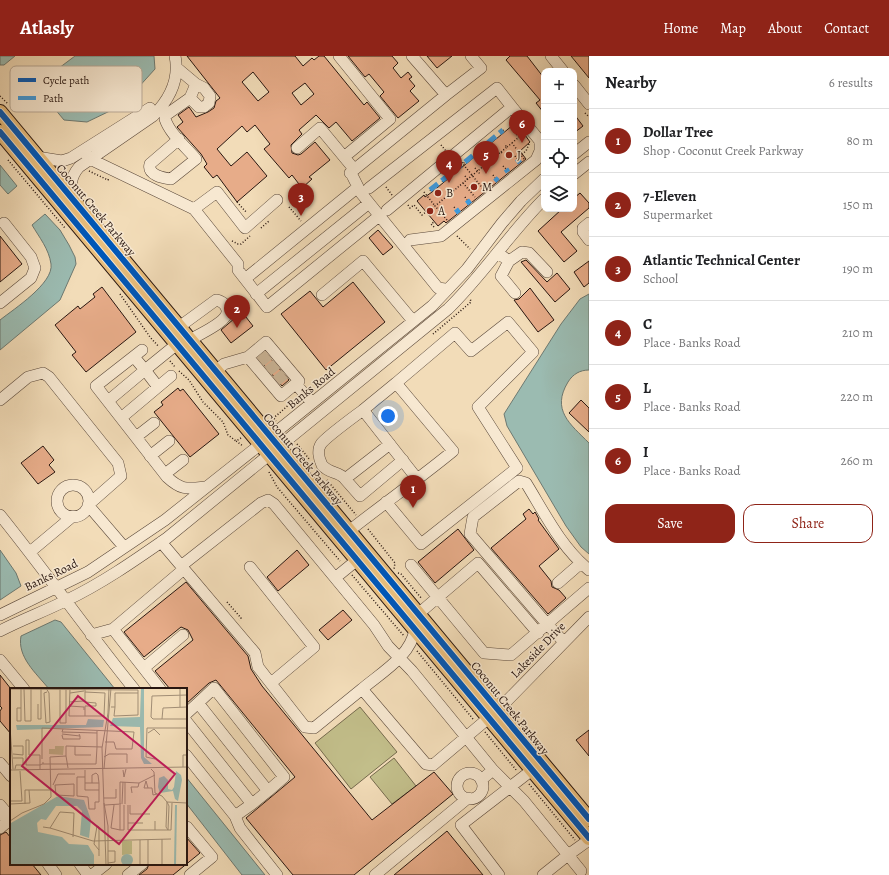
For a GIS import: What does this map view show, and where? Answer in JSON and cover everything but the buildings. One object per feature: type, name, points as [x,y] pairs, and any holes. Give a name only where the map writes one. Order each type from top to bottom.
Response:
[{"type":"main road","name":"Coconut Creek Parkway","points":[[0,112],[179,328],[183,342],[216,371],[268,449],[349,531],[422,610],[489,718],[527,773],[586,841]]},
{"type":"main road","name":"Coconut Creek Parkway","points":[[0,132],[183,342],[357,560],[489,718],[589,819]]},
{"type":"street","points":[[37,157],[62,162],[87,154],[149,109],[154,105],[176,72],[174,56]]},
{"type":"street","points":[[338,56],[401,132]]},
{"type":"street","points":[[412,56],[446,95]]},
{"type":"street","points":[[353,173],[446,95],[481,68],[471,56]]},
{"type":"street","points":[[551,56],[561,68]]},
{"type":"street","points":[[176,72],[204,88],[210,96],[209,103],[204,107],[200,107],[190,98]]},
{"type":"street","points":[[180,139],[167,125],[165,119],[166,115],[190,98],[196,84]]},
{"type":"street","points":[[245,279],[312,224],[363,188],[380,180],[497,88],[540,141],[536,160],[449,225],[440,236],[410,240]]},
{"type":"street","points":[[577,89],[589,104]]},
{"type":"street","points":[[87,154],[194,209],[238,264],[238,270],[267,307],[383,213],[402,201],[512,107]]},
{"type":"street","points":[[344,157],[390,119]]},
{"type":"street","points":[[297,148],[320,128],[344,157],[363,188],[368,203],[383,213],[438,288],[445,289]]},
{"type":"street","points":[[577,152],[589,142]]},
{"type":"street","points":[[74,201],[70,181],[87,154]]},
{"type":"street","points":[[577,172],[589,162]]},
{"type":"street","name":"Banks Road","points":[[0,631],[65,601],[120,570],[161,542],[268,449],[312,403],[413,321],[447,291],[467,269],[502,223],[521,201],[541,182]]},
{"type":"street","points":[[194,209],[217,192],[245,228],[277,200]]},
{"type":"street","name":"Banks Road","points":[[0,615],[88,572],[165,520],[206,487],[268,449],[291,437],[448,309],[474,283],[529,214],[541,202]]},
{"type":"street","points":[[256,294],[368,203]]},
{"type":"street","points":[[0,303],[31,278],[35,268],[31,257],[4,223]]},
{"type":"street","points":[[589,223],[583,228],[583,232],[589,240]]},
{"type":"street","points":[[515,293],[501,276],[510,261],[522,252],[529,253],[547,272]]},
{"type":"street","points":[[498,253],[510,261]]},
{"type":"street","points":[[322,295],[363,261],[413,321]]},
{"type":"street","points":[[108,401],[165,354],[183,342],[223,320],[227,313],[226,307],[221,301],[216,300],[179,328]]},
{"type":"street","points":[[386,502],[421,544],[517,468],[478,407],[533,352],[508,322],[471,351],[455,333],[321,444],[318,457],[322,465],[328,471],[342,474],[360,496],[402,460]]},
{"type":"street","points":[[216,371],[224,364],[248,357],[266,342],[288,372],[299,381],[281,396],[274,383],[258,364],[248,357]]},
{"type":"street","points":[[158,387],[145,370],[138,354],[96,386],[150,456],[177,487],[188,489],[206,487]]},
{"type":"street","points":[[0,400],[28,377],[43,373],[49,377],[118,463],[121,476],[88,504],[81,514],[73,516],[30,552]]},
{"type":"street","points":[[120,418],[171,376]]},
{"type":"street","points":[[349,531],[386,502],[418,480],[452,451],[396,383]]},
{"type":"street","points":[[296,384],[312,403]]},
{"type":"street","points":[[363,410],[418,480]]},
{"type":"street","points":[[136,437],[154,423]]},
{"type":"street","points":[[150,456],[169,441]]},
{"type":"street","points":[[345,479],[390,444]]},
{"type":"street","points":[[165,474],[183,460]]},
{"type":"street","points":[[558,583],[585,566],[564,544],[526,483],[519,481],[473,517],[470,534],[564,642]]},
{"type":"street","points":[[73,516],[66,514],[60,509],[58,501],[62,490],[73,485],[81,487],[87,493],[88,504],[124,547]]},
{"type":"street","points":[[91,636],[113,629],[261,503],[268,500],[274,504],[399,658],[467,737],[493,770],[510,787],[568,855],[580,874]]},
{"type":"street","points":[[0,515],[30,552],[91,636],[133,688]]},
{"type":"street","points":[[161,542],[255,653],[258,667],[302,724],[308,729],[314,728],[399,658],[411,644],[415,629]]},
{"type":"street","points":[[334,578],[357,560]]},
{"type":"street","points":[[422,610],[478,563],[538,633]]},
{"type":"street","points":[[250,566],[314,647],[271,683]]},
{"type":"street","points":[[411,566],[484,653],[511,655],[589,588]]},
{"type":"street","name":"Lakeside Drive","points":[[362,689],[426,764],[433,765],[489,718],[589,617]]},
{"type":"street","points":[[113,629],[159,688]]},
{"type":"street","points":[[144,668],[183,635]]},
{"type":"street","points":[[0,660],[23,688]]},
{"type":"street","points":[[187,713],[214,688],[284,777],[235,816]]},
{"type":"street","points":[[198,704],[268,791]]},
{"type":"street","points":[[187,722],[252,804]]},
{"type":"street","points":[[187,756],[235,816],[240,828],[277,875]]},
{"type":"street","points":[[0,763],[10,775]]},
{"type":"street","points":[[481,780],[493,770]]},
{"type":"street","points":[[499,875],[461,825],[527,773]]},
{"type":"street","points":[[468,798],[459,792],[458,784],[461,777],[472,774],[481,780]]},
{"type":"street","points":[[375,875],[468,798],[476,797],[482,792],[481,780]]},
{"type":"street","points":[[0,828],[5,811]]},
{"type":"street","points":[[187,827],[212,857],[190,875]]},
{"type":"street","points":[[543,875],[586,841]]},
{"type":"street","points":[[49,865],[56,875]]},
{"type":"street","points":[[81,865],[88,875]]},
{"type":"street","points":[[92,875],[105,865]]},
{"type":"street","points":[[128,875],[141,865]]},
{"type":"path","points":[[435,210],[444,198],[520,138],[516,134]]},
{"type":"path","points":[[512,143],[521,155]]},
{"type":"path","points":[[504,144],[507,147]]},
{"type":"path","points":[[5,156],[65,228]]},
{"type":"path","points":[[465,162],[462,165],[484,190]]},
{"type":"path","points":[[503,166],[506,169]]},
{"type":"path","points":[[475,168],[480,174]]},
{"type":"path","points":[[465,176],[468,180]]},
{"type":"path","points":[[380,180],[410,208],[414,205],[422,215],[426,212]]},
{"type":"path","points":[[463,183],[475,197]]},
{"type":"path","points":[[419,196],[424,192],[449,225],[473,252]]},
{"type":"path","points":[[402,201],[413,201]]},
{"type":"path","points":[[237,202],[254,220]]},
{"type":"path","points":[[289,207],[300,221],[312,224]]},
{"type":"path","points":[[120,293],[150,337],[172,364],[188,380],[203,402],[223,422],[228,435],[236,441]]},
{"type":"path","points":[[291,437],[312,462]]},
{"type":"path","points":[[268,449],[278,487],[411,644],[489,718],[527,773],[586,841]]},
{"type":"path","points":[[327,480],[395,563],[394,568],[401,574],[422,610]]},
{"type":"path","points":[[227,602],[241,618],[236,623]]},
{"type":"shaded area","points":[[360,707],[397,752],[351,789],[315,743]]},
{"type":"shaded area","points":[[394,758],[416,786],[392,804],[370,777]]},
{"type":"water","points":[[0,56],[15,56],[4,65],[0,65]]},
{"type":"water","points":[[75,56],[154,56],[155,69],[142,83],[142,66],[62,66]]},
{"type":"water","points":[[57,112],[108,112],[87,122],[64,120]]},
{"type":"water","points":[[0,165],[17,186],[8,194],[0,185]]},
{"type":"water","points":[[45,214],[60,230],[75,257],[76,264],[60,300],[0,350],[0,320],[32,295],[46,279],[50,271],[51,264],[48,253],[32,225]]},
{"type":"water","points":[[589,294],[589,370],[580,372],[572,377],[563,392],[561,401],[565,416],[589,443],[589,554],[581,547],[566,526],[507,426],[504,414],[561,324],[580,299]]},
{"type":"water","points":[[0,550],[16,573],[21,586],[0,600]]},
{"type":"water","points":[[55,620],[61,622],[114,688],[48,688],[33,671],[25,658],[22,651],[21,636]]},
{"type":"water","points":[[187,778],[265,875],[242,875],[187,804]]},
{"type":"tunnel","points":[[260,362],[270,354]]},
{"type":"tunnel","points":[[268,371],[278,363]]},
{"type":"tunnel","points":[[276,381],[286,373]]},
{"type":"marked path","points":[[465,162],[503,130]]},
{"type":"marked path","points":[[517,159],[520,163]]},
{"type":"marked path","points":[[430,190],[461,165]]},
{"type":"marked path","points":[[495,178],[498,181]]},
{"type":"marked path","points":[[467,200],[470,204]]},
{"type":"marked path","points":[[456,209],[459,213]]},
{"type":"cycle path","points":[[0,112],[589,819]]},
{"type":"cycle path","points":[[0,132],[589,838]]},
{"type":"place","name":"I","points":[[522,143]]},
{"type":"place","name":"J","points":[[509,155]]},
{"type":"place","name":"L","points":[[486,174]]},
{"type":"place","name":"C","points":[[449,183]]},
{"type":"place","name":"M","points":[[474,187]]},
{"type":"place","name":"B","points":[[438,193]]},
{"type":"place","name":"A","points":[[430,211]]},
{"type":"place","name":"Atlantic Technical Center","points":[[301,216]]},
{"type":"place","name":"7-Eleven","points":[[237,328]]},
{"type":"place","name":"Dollar Tree","points":[[413,508]]}]
